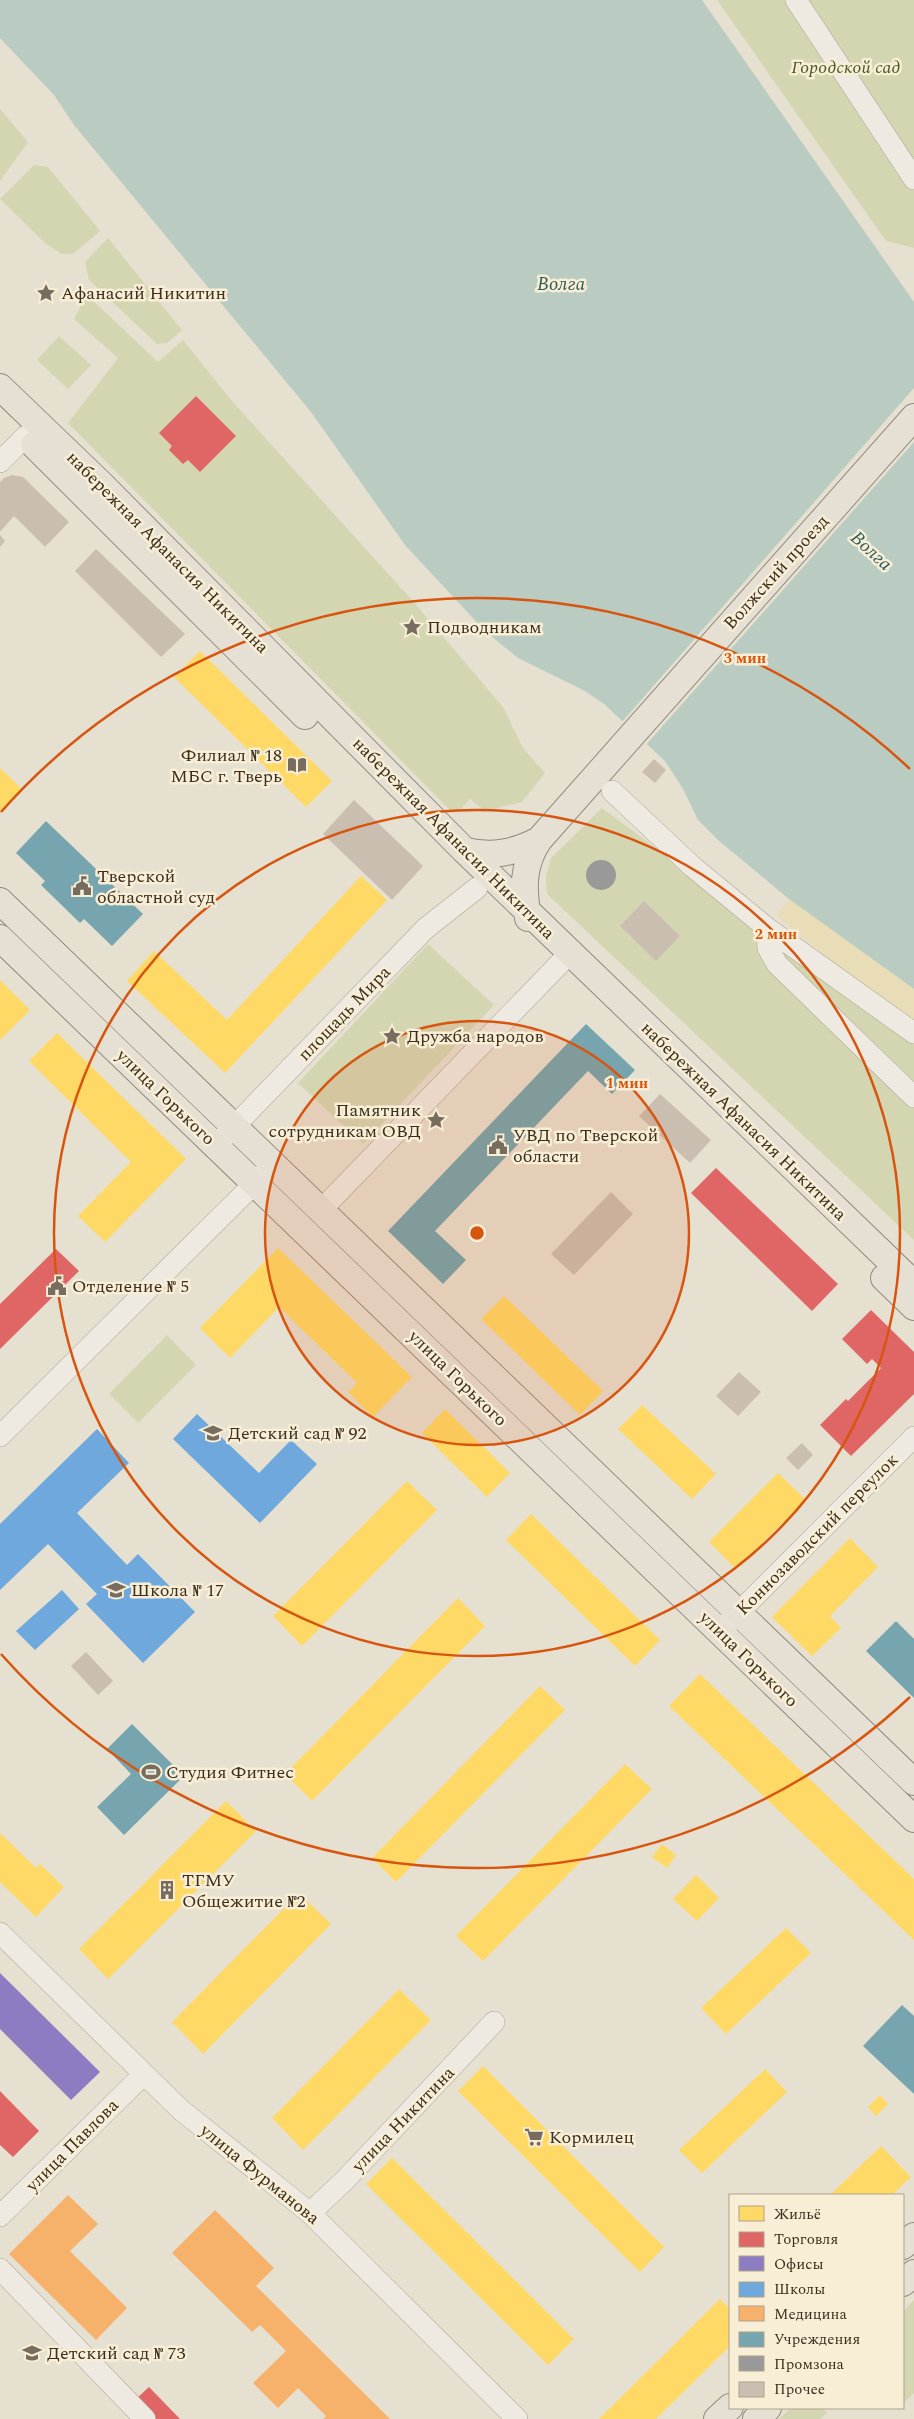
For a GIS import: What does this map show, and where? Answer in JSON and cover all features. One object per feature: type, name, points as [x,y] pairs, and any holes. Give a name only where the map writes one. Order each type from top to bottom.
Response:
[{"type":"main road","name":"набережная Афанасия Никитина","points":[[0,387],[32,430],[556,956],[914,1307]]},
{"type":"main road","name":"набережная Афанасия Никитина","points":[[0,411],[32,430],[465,851],[484,882],[527,911]]},
{"type":"main road","name":"Волжский проезд","points":[[484,882],[539,840],[914,417]]},
{"type":"main road","name":"Волжский проезд","points":[[465,851],[484,854],[502,853],[539,840]]},
{"type":"main road","name":"Волжский проезд","points":[[539,840],[530,858],[525,877],[527,911],[534,936],[556,956]]},
{"type":"main road","name":"улица Горького","points":[[0,901],[322,1209],[914,1782]]},
{"type":"main road","name":"улица Горького","points":[[0,938],[914,1819]]},
{"type":"main road","name":"набережная Афанасия Никитина","points":[[556,956],[914,1284]]},
{"type":"main road","points":[[904,2245],[914,2236]]},
{"type":"main road","points":[[904,2282],[914,2273]]},
{"type":"main road","points":[[717,2419],[729,2408]]},
{"type":"main road","points":[[756,2419],[767,2409]]},
{"type":"street","points":[[796,0],[914,178]]},
{"type":"street","points":[[0,462],[32,430]]},
{"type":"street","points":[[612,791],[693,867],[767,928],[914,1033]]},
{"type":"street","name":"площадь Мира","points":[[216,1145],[426,928],[484,882]]},
{"type":"street","points":[[767,928],[768,948],[777,964],[914,1097]]},
{"type":"street","points":[[322,1209],[531,993],[556,956]]},
{"type":"street","points":[[0,1436],[274,1164]]},
{"type":"street","name":"Коннозаводский переулок","points":[[720,1631],[914,1437]]},
{"type":"street","name":"улица Фурманова","points":[[0,1933],[181,2110],[310,2213],[516,2419]]},
{"type":"street","name":"улица Никитина","points":[[310,2213],[345,2180],[494,2022]]},
{"type":"street","name":"улица Павлова","points":[[0,2216],[144,2074]]},
{"type":"street","points":[[0,2269],[145,2419]]},
{"type":"green space","name":"Городской сад","points":[[717,0],[914,0],[914,248],[886,241]]},
{"type":"green space","points":[[0,109],[28,142],[0,181]]},
{"type":"green space","points":[[34,165],[48,167],[100,231],[73,254],[62,254],[46,244],[0,199]]},
{"type":"green space","points":[[108,238],[182,330],[167,343],[157,344],[89,280],[85,262]]},
{"type":"green space","points":[[87,295],[158,362],[183,340],[231,400],[411,599],[503,707],[523,748],[545,773],[522,802],[485,811],[470,799],[460,810],[450,810],[68,423],[118,358],[74,319]]},
{"type":"green space","points":[[59,336],[91,365],[68,389],[37,360]]},
{"type":"green space","points":[[602,808],[914,1040],[914,1240],[547,894],[546,877],[551,858]]},
{"type":"green space","points":[[428,944],[494,1005],[363,1144],[298,1083]]},
{"type":"green space","points":[[167,1335],[196,1365],[138,1423],[109,1394]]},
{"type":"green space","points":[[914,2300],[914,2393],[904,2403],[904,2310]]},
{"type":"green space","points":[[790,2409],[823,2409],[827,2413],[820,2419],[779,2419]]},
{"type":"sand","points":[[789,899],[914,989],[914,1028],[777,916]]},
{"type":"water","name":"Волга","points":[[0,0],[702,0],[914,302],[914,989],[789,899],[718,840],[698,820],[683,789],[665,761],[604,704],[585,691],[518,658],[485,631],[405,545],[311,412],[74,125],[54,95],[0,38]]},
{"type":"pier","points":[[914,388],[914,442],[645,746],[621,723]]},
{"type":"building: Жильё","points":[[200,651],[332,781],[306,807],[174,677]]},
{"type":"building: Жильё","points":[[0,768],[22,789],[0,812]]},
{"type":"building: Жильё","points":[[361,876],[387,900],[225,1073],[127,981],[154,951],[227,1020]]},
{"type":"building: Жильё","points":[[0,980],[30,1010],[0,1040]]},
{"type":"building: Жильё","points":[[57,1033],[186,1159],[105,1242],[78,1216],[131,1162],[29,1061]]},
{"type":"building: Жильё","points":[[278,1248],[412,1377],[373,1417],[348,1392],[357,1383],[279,1307],[230,1358],[200,1328]]},
{"type":"building: Жильё","points":[[504,1296],[603,1391],[580,1415],[481,1319]]},
{"type":"building: Жильё","points":[[642,1405],[716,1474],[692,1499],[618,1429]]},
{"type":"building: Жильё","points":[[445,1409],[510,1473],[487,1497],[422,1433]]},
{"type":"building: Жильё","points":[[778,1473],[806,1500],[736,1569],[709,1542]]},
{"type":"building: Жильё","points":[[407,1481],[437,1510],[302,1646],[273,1616]]},
{"type":"building: Жильё","points":[[531,1514],[660,1640],[635,1666],[506,1540]]},
{"type":"building: Жильё","points":[[850,1538],[878,1567],[830,1616],[841,1628],[812,1656],[772,1617]]},
{"type":"building: Жильё","points":[[458,1598],[485,1626],[312,1801],[285,1774]]},
{"type":"building: Жильё","points":[[700,1674],[914,1879],[914,1940],[669,1706]]},
{"type":"building: Жильё","points":[[540,1686],[565,1710],[396,1882],[372,1858]]},
{"type":"building: Жильё","points":[[625,1764],[652,1789],[483,1961],[456,1936]]},
{"type":"building: Жильё","name":"ТГМУ Общежитие №2","points":[[226,1801],[256,1831],[108,1979],[79,1949]]},
{"type":"building: Жильё","points":[[0,1833],[36,1868],[40,1864],[64,1887],[36,1917],[0,1882]]},
{"type":"building: Жильё","points":[[662,1844],[676,1855],[667,1868],[652,1857]]},
{"type":"building: Жильё","points":[[696,1875],[719,1898],[697,1921],[673,1899]]},
{"type":"building: Жильё","points":[[299,1893],[331,1924],[203,2054],[172,2022]]},
{"type":"building: Жильё","points":[[786,1928],[811,1953],[726,2034],[701,2008]]},
{"type":"building: Жильё","points":[[399,1989],[431,2020],[303,2150],[272,2118]]},
{"type":"building: Жильё","points":[[483,2066],[664,2247],[640,2272],[458,2091]]},
{"type":"building: Жильё","points":[[765,2069],[787,2092],[702,2173],[679,2150]]},
{"type":"building: Жильё","points":[[880,2095],[888,2104],[876,2116],[868,2107]]},
{"type":"building: Жильё","points":[[881,2146],[911,2177],[893,2194],[831,2194]]},
{"type":"building: Жильё","points":[[392,2158],[574,2339],[548,2365],[366,2184]]},
{"type":"building: Жильё","points":[[720,2299],[729,2308],[729,2347],[656,2419],[599,2419]]},
{"type":"building: Торговля","points":[[196,396],[236,436],[200,472],[188,460],[183,464],[169,450],[172,446],[159,433]]},
{"type":"building: Торговля","points":[[716,1168],[838,1284],[812,1311],[691,1193]]},
{"type":"building: Торговля","points":[[56,1249],[79,1271],[0,1349],[0,1304]]},
{"type":"building: Торговля","points":[[871,1310],[914,1352],[914,1394],[851,1456],[820,1425],[846,1399],[848,1401],[881,1368],[872,1359],[867,1364],[842,1339]]},
{"type":"building: Торговля","points":[[0,2091],[39,2131],[13,2157],[0,2145]]},
{"type":"building: Торговля","points":[[149,2387],[180,2419],[154,2419],[135,2400]]},
{"type":"building: Офисы","points":[[0,1973],[100,2072],[71,2100],[0,2029]]},
{"type":"building: Школы","points":[[197,1414],[259,1473],[291,1440],[317,1464],[260,1523],[173,1439]]},
{"type":"building: Школы","points":[[97,1429],[129,1463],[77,1513],[127,1565],[138,1554],[195,1612],[143,1663],[86,1604],[97,1594],[48,1544],[0,1590],[0,1524]]},
{"type":"building: Школы","points":[[62,1590],[79,1609],[35,1650],[16,1631]]},
{"type":"building: Медицина","points":[[68,2195],[98,2224],[70,2251],[127,2308],[96,2340],[9,2254]]},
{"type":"building: Медицина","points":[[215,2210],[274,2268],[256,2286],[390,2419],[323,2419],[326,2416],[298,2388],[278,2408],[253,2383],[286,2351],[260,2325],[252,2332],[172,2253]]},
{"type":"building: Учреждения","points":[[46,821],[143,914],[112,946],[84,919],[80,923],[41,885],[45,881],[16,853]]},
{"type":"building: Учреждения","points":[[586,1024],[635,1070],[612,1094],[588,1071],[435,1231],[466,1260],[443,1284],[388,1231]]},
{"type":"building: Учреждения","points":[[896,1621],[914,1639],[914,1698],[866,1651]]},
{"type":"building: Учреждения","points":[[132,1724],[184,1776],[124,1835],[97,1807],[131,1774],[107,1749]]},
{"type":"building: Учреждения","points":[[902,2005],[914,2016],[914,2094],[863,2046]]},
{"type":"building: Промзона","points":[[601,860],[607,861],[615,869],[615,881],[607,889],[601,890],[595,889],[587,881],[586,875],[587,869],[595,861]]},
{"type":"building: Прочее","points":[[12,475],[23,477],[69,522],[45,547],[14,516],[0,532],[0,482]]},
{"type":"building: Прочее","points":[[0,535],[5,541],[0,547]]},
{"type":"building: Прочее","points":[[96,549],[185,634],[161,657],[75,571]]},
{"type":"building: Прочее","points":[[654,759],[666,770],[655,783],[642,772]]},
{"type":"building: Прочее","points":[[354,800],[423,866],[392,900],[323,834]]},
{"type":"building: Прочее","points":[[644,901],[680,936],[656,961],[620,926]]},
{"type":"building: Прочее","points":[[660,1094],[711,1140],[690,1163],[639,1116]]},
{"type":"building: Прочее","points":[[611,1192],[633,1214],[574,1275],[551,1254]]},
{"type":"building: Прочее","points":[[739,1372],[761,1392],[738,1416],[716,1396]]},
{"type":"building: Прочее","points":[[802,1443],[813,1455],[798,1470],[786,1458]]},
{"type":"building: Прочее","points":[[86,1652],[113,1681],[98,1695],[71,1666]]},
{"type":"place","name":"Афанасий Никитин","points":[[46,293]]},
{"type":"place","name":"Подводникам","points":[[412,627]]},
{"type":"place","name":"Филиал № 18 МБС г. Тверь","points":[[297,765]]},
{"type":"place","name":"Тверской областной суд","points":[[82,886]]},
{"type":"place","name":"Дружба народов","points":[[392,1036]]},
{"type":"place","name":"Памятник сотрудникам ОВД","points":[[436,1120]]},
{"type":"place","name":"УВД по Тверской области","points":[[498,1145]]},
{"type":"place","name":"Отделение № 5","points":[[57,1286]]},
{"type":"place","name":"Детский сад № 92","points":[[213,1433]]},
{"type":"place","name":"Школа № 17","points":[[116,1590]]},
{"type":"place","name":"Студия Фитнес","points":[[151,1772]]},
{"type":"place","name":"ТГМУ Общежитие №2","points":[[167,1890]]},
{"type":"place","name":"Кормилец","points":[[534,2137]]},
{"type":"place","name":"Детский сад № 73","points":[[32,2353]]}]
